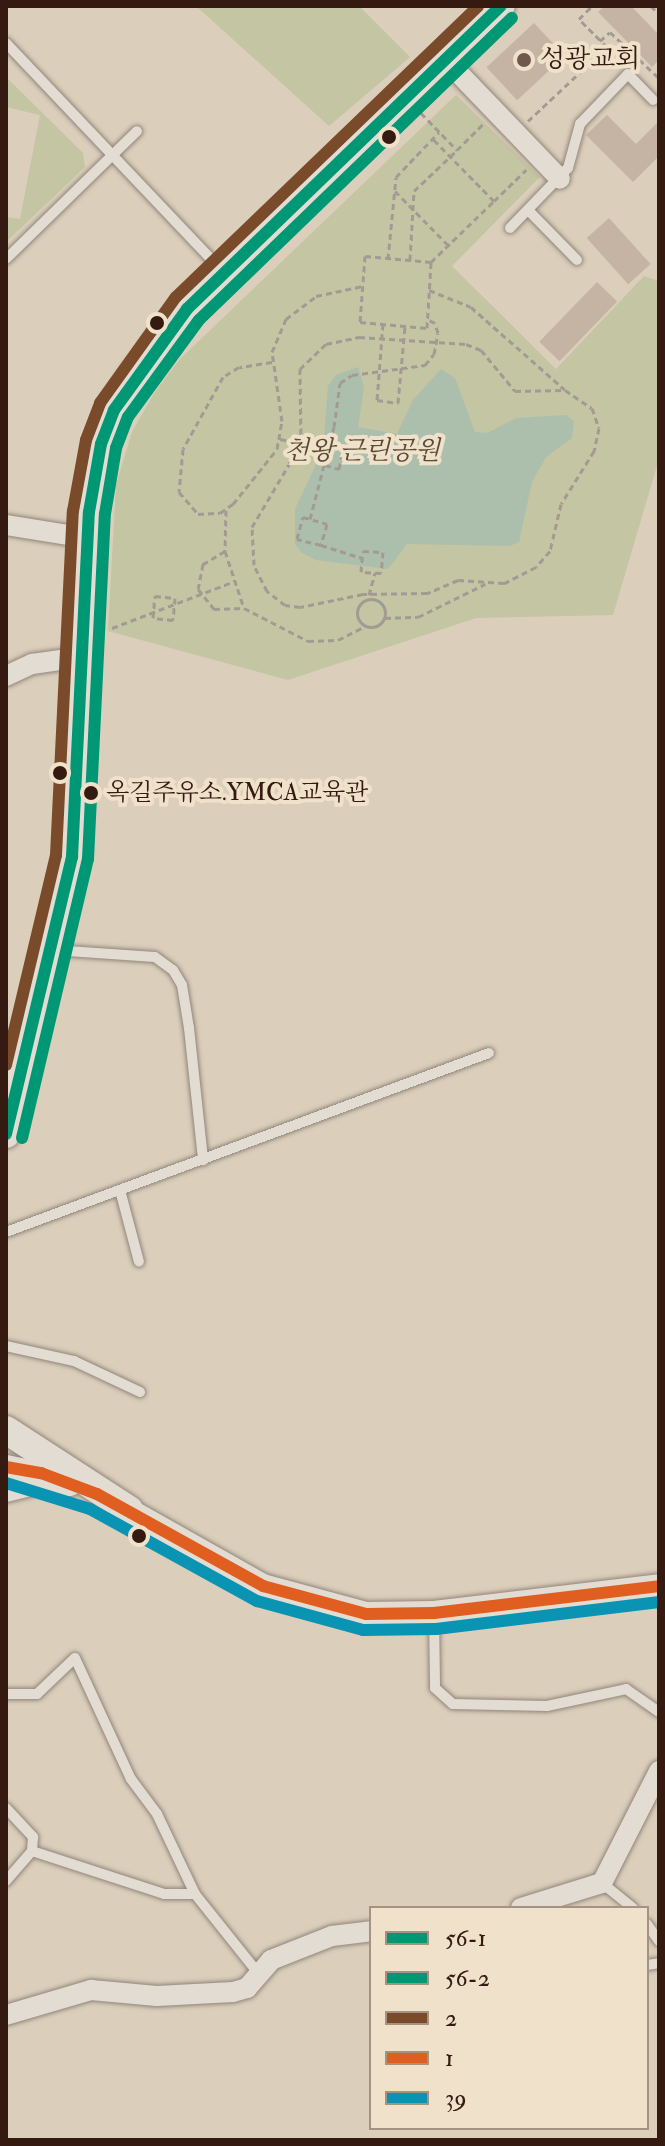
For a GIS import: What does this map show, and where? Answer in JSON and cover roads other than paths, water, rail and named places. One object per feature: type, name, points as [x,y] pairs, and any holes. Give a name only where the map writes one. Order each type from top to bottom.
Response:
[{"type":"main road","points":[[6,1134],[72,857],[87,538],[93,479],[114,410],[158,345],[225,273],[501,6]]},
{"type":"main road","points":[[6,1430],[129,1510]]},
{"type":"main road","points":[[6,1488],[38,1480],[69,1482]]},
{"type":"street","points":[[447,61],[560,179]]},
{"type":"street","points":[[6,525],[87,538]]},
{"type":"street","points":[[6,676],[32,664],[81,657]]},
{"type":"street","points":[[6,1467],[69,1482],[129,1510],[233,1571],[296,1598],[366,1614],[434,1613],[659,1586]]},
{"type":"street","points":[[527,1906],[602,1883],[659,1771]]},
{"type":"street","points":[[6,2015],[91,1990],[157,1996],[233,1992],[247,1988],[271,1960],[332,1936],[369,1931]]},
{"type":"lane","points":[[6,43],[111,158],[225,273]]},
{"type":"lane","points":[[510,228],[560,179],[572,162],[580,124],[628,74],[653,100]]},
{"type":"lane","points":[[6,259],[137,131]]},
{"type":"lane","points":[[528,210],[577,260]]},
{"type":"lane","points":[[51,950],[155,957],[173,970],[182,985],[189,1028],[203,1160]]},
{"type":"lane","points":[[6,1232],[489,1053]]},
{"type":"lane","points":[[120,1190],[139,1262]]},
{"type":"lane","points":[[6,1346],[74,1361],[140,1392]]},
{"type":"lane","points":[[434,1613],[435,1688],[453,1704],[547,1706],[626,1689],[659,1712]]},
{"type":"lane","points":[[6,1694],[37,1694],[75,1658],[131,1779],[157,1814],[195,1894],[258,1973]]},
{"type":"lane","points":[[6,1808],[28,1826],[32,1851]]},
{"type":"lane","points":[[32,1851],[164,1894],[195,1894]]},
{"type":"lane","points":[[6,1881],[32,1851]]},
{"type":"lane","points":[[602,1883],[631,1906]]},
{"type":"place","name":"성광교회","points":[[524,60]]},
{"type":"place","name":"옥길주유소.YMCA교육관","points":[[91,793]]},
{"type":"park label","name":"천왕 근린공원","points":[[362,452]]}]
